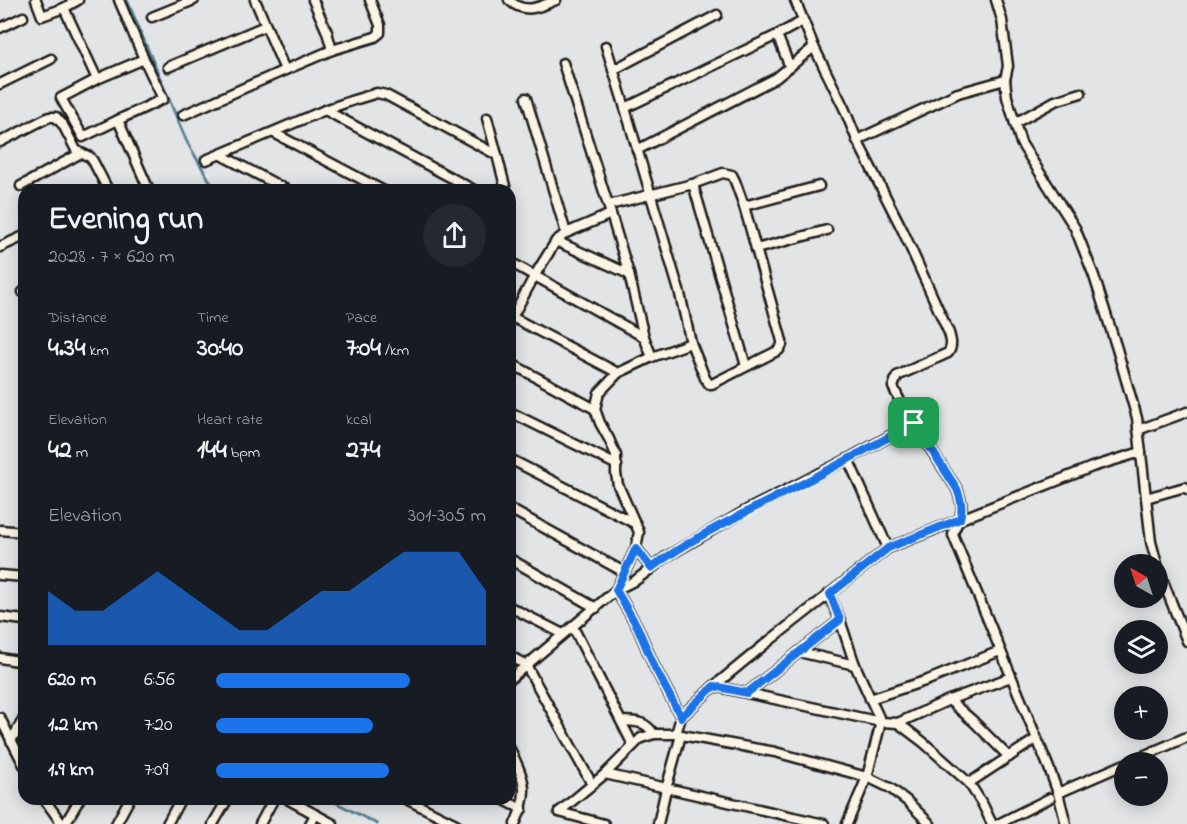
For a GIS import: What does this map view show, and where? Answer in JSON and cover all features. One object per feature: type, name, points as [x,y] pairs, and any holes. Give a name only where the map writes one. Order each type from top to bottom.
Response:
[{"type":"street","points":[[36,0],[42,16],[78,0]]},
{"type":"street","points":[[119,0],[163,99],[82,137],[61,98],[97,79],[144,59]]},
{"type":"street","points":[[152,17],[194,0]]},
{"type":"street","points":[[255,0],[285,70]]},
{"type":"street","points":[[313,0],[332,50]]},
{"type":"street","points":[[183,115],[332,50],[375,37],[380,33],[380,25],[370,0]]},
{"type":"street","points":[[509,0],[521,8],[531,10],[556,0]]},
{"type":"street","points":[[795,0],[857,140],[922,271],[949,333],[952,343],[948,353],[897,376],[893,387],[961,499],[960,519],[953,535],[1029,718],[1066,824]]},
{"type":"street","points":[[996,0],[1002,20],[1008,66],[1005,80],[1007,97],[1021,143],[1075,228],[1106,312],[1137,418],[1154,554]]},
{"type":"street","points":[[64,8],[97,79]]},
{"type":"street","points":[[613,70],[717,15]]},
{"type":"street","points":[[0,28],[23,17]]},
{"type":"street","points":[[625,108],[803,21]]},
{"type":"street","points":[[168,67],[265,26]]},
{"type":"street","points":[[777,35],[790,67]]},
{"type":"street","points":[[516,310],[556,241],[566,233],[610,209],[650,194],[693,184],[723,173],[732,175],[744,206],[782,345],[779,350],[712,384],[709,384],[705,378],[691,343],[686,316],[650,194],[638,150],[606,46]]},
{"type":"street","points":[[638,150],[776,78],[814,47]]},
{"type":"street","points":[[0,84],[51,59]]},
{"type":"street","points":[[562,63],[610,209],[644,337],[652,357]]},
{"type":"street","points":[[857,140],[958,93],[1005,80]]},
{"type":"street","points":[[206,160],[325,111],[377,93],[386,95],[497,155]]},
{"type":"street","points":[[1015,123],[1055,101],[1081,93]]},
{"type":"street","points":[[526,98],[566,233]]},
{"type":"street","points":[[325,111],[463,184]]},
{"type":"street","points":[[0,142],[49,117],[56,117],[63,125],[76,150],[90,157],[105,184]]},
{"type":"street","points":[[487,118],[504,184]]},
{"type":"street","points":[[118,120],[146,184]]},
{"type":"street","points":[[274,133],[371,184]]},
{"type":"street","points":[[25,184],[81,153]]},
{"type":"street","points":[[221,154],[275,184]]},
{"type":"street","points":[[693,184],[746,366]]},
{"type":"street","points":[[744,206],[819,186]]},
{"type":"street","points":[[756,249],[827,230]]},
{"type":"street","points":[[0,247],[18,239]]},
{"type":"street","points":[[556,241],[629,274]]},
{"type":"street","points":[[516,265],[644,337]]},
{"type":"street","points":[[516,322],[618,373]]},
{"type":"street","points":[[616,590],[636,548],[639,532],[618,484],[614,448],[595,409],[600,393],[618,373],[652,357],[691,343]]},
{"type":"street","points":[[516,366],[595,409]]},
{"type":"street","points":[[1138,430],[1187,412]]},
{"type":"street","points":[[516,414],[617,465]]},
{"type":"street","points":[[516,674],[616,590],[636,580],[666,557],[745,512],[914,423]]},
{"type":"street","points":[[681,717],[764,645],[888,548],[1092,467],[1142,452]]},
{"type":"street","points":[[848,459],[888,548]]},
{"type":"street","points":[[516,462],[636,524]]},
{"type":"street","points":[[1146,498],[1185,487],[1187,489]]},
{"type":"street","points":[[516,513],[624,572]]},
{"type":"street","points":[[0,530],[18,532]]},
{"type":"street","points":[[636,548],[651,568]]},
{"type":"street","points":[[516,562],[596,608]]},
{"type":"street","points":[[0,575],[18,576]]},
{"type":"street","points":[[616,590],[637,626],[655,668],[681,717],[679,735],[658,824]]},
{"type":"street","points":[[1168,593],[1187,641]]},
{"type":"street","points":[[830,594],[855,665],[881,722],[867,777],[847,824]]},
{"type":"street","points":[[516,610],[563,634]]},
{"type":"street","points":[[0,617],[18,619]]},
{"type":"street","points":[[747,693],[840,620]]},
{"type":"street","points":[[573,627],[633,745]]},
{"type":"street","points":[[870,699],[928,680],[1000,651]]},
{"type":"street","points":[[799,652],[855,665]]},
{"type":"street","points":[[0,658],[18,661]]},
{"type":"street","points":[[516,659],[526,665],[592,784]]},
{"type":"street","points":[[714,686],[881,722],[898,723],[949,700],[1011,677]]},
{"type":"street","points":[[949,700],[1009,757]]},
{"type":"street","points":[[0,718],[18,754]]},
{"type":"street","points":[[621,720],[642,722],[654,734]]},
{"type":"street","points":[[898,723],[923,741],[969,783],[992,824]]},
{"type":"street","points":[[11,741],[18,729]]},
{"type":"street","points":[[604,824],[559,812],[605,774],[641,738],[654,734],[679,735],[775,752],[867,777],[890,788],[930,824]]},
{"type":"street","points":[[1153,752],[1187,737]]},
{"type":"street","points":[[969,783],[1036,739]]},
{"type":"street","points":[[515,824],[525,795],[524,782],[516,763]]},
{"type":"street","points":[[998,824],[1054,795],[1114,769]]},
{"type":"street","points":[[605,774],[824,824]]},
{"type":"street","points":[[49,805],[63,824],[76,805]]},
{"type":"street","points":[[116,824],[126,805]]},
{"type":"street","points":[[166,824],[177,805]]},
{"type":"street","points":[[213,824],[224,805]]},
{"type":"street","points":[[260,824],[270,805]]},
{"type":"street","points":[[298,805],[333,824]]},
{"type":"street","points":[[418,805],[456,824]]},
{"type":"street","points":[[514,805],[522,809]]},
{"type":"street","points":[[310,824],[315,815]]},
{"type":"waterway","points":[[127,0],[187,142],[212,184]]},
{"type":"waterway","points":[[341,805],[377,824]]},
{"type":"route","points":[[914,423],[957,489],[962,509],[960,519],[888,548],[830,594],[840,620],[747,693],[714,686],[681,717],[655,668],[637,626],[616,590],[636,548],[651,568],[745,512],[914,423]]}]
